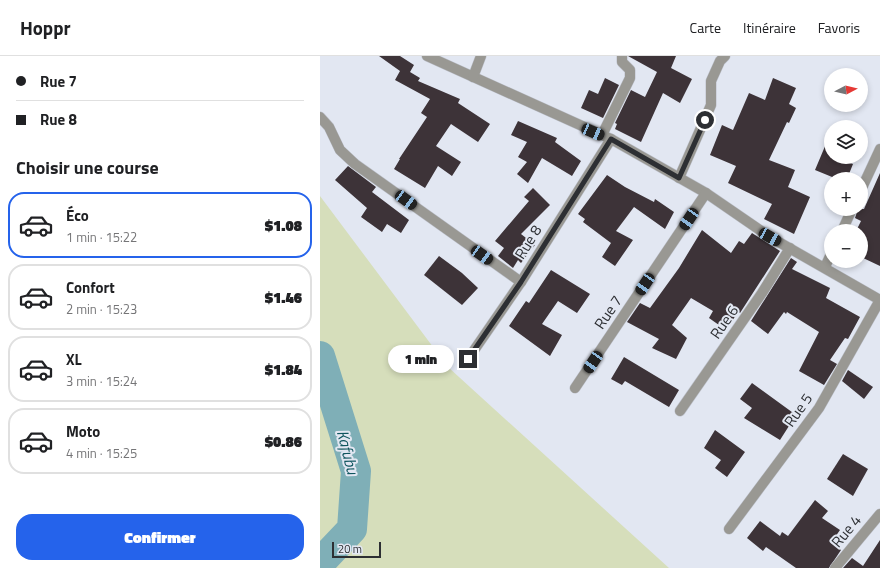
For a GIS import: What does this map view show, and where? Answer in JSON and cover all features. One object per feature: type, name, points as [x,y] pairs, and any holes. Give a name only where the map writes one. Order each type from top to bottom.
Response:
[{"type":"street","points":[[427,56],[606,137],[706,193],[770,237],[824,266]]},
{"type":"street","points":[[473,77],[482,56]]},
{"type":"street","name":"Rue 8","points":[[468,359],[521,282],[606,137],[630,78],[630,70],[622,62],[622,56]]},
{"type":"street","points":[[679,178],[711,106],[711,81],[720,61],[725,56]]},
{"type":"street","points":[[320,117],[329,128],[340,150],[355,164],[521,282]]},
{"type":"street","points":[[868,175],[880,149]]},
{"type":"street","name":"Rue 7","points":[[576,388],[706,193]]},
{"type":"street","name":"Rue 6","points":[[680,411],[762,293],[790,248]]},
{"type":"street","points":[[827,268],[880,300]]},
{"type":"street","name":"Rue 5","points":[[729,529],[819,408],[880,300]]},
{"type":"street","name":"Rue 4","points":[[834,568],[880,514]]},
{"type":"green space","points":[[320,196],[448,367],[669,568],[320,568]]},
{"type":"building","points":[[379,56],[400,56],[414,65],[410,72],[420,78],[418,81],[460,99],[458,103],[490,124],[478,142],[451,124],[436,146],[461,162],[452,176],[438,166],[425,188],[394,169],[427,117],[421,113],[430,99],[395,80],[400,71]]},
{"type":"building","points":[[628,56],[676,56],[671,68],[692,79],[680,103],[663,93],[641,142],[615,129],[617,124],[615,123],[631,90],[645,97],[657,72]]},
{"type":"building","points":[[605,78],[619,85],[603,118],[581,108],[589,90],[598,94]]},
{"type":"building","points":[[773,78],[796,88],[789,104],[796,108],[789,123],[787,122],[769,160],[795,170],[788,187],[810,197],[794,234],[764,219],[772,204],[728,183],[736,166],[710,155],[722,125],[733,130],[749,93],[765,100]]},
{"type":"building","points":[[518,121],[557,138],[555,142],[581,161],[572,176],[542,158],[528,183],[517,174],[527,162],[518,157],[527,142],[511,135]]},
{"type":"building","points":[[824,149],[824,164],[853,164],[850,172],[824,172],[824,174],[815,170]]},
{"type":"building","points":[[348,166],[376,187],[372,192],[409,220],[401,233],[387,224],[382,232],[361,217],[367,208],[335,180]]},
{"type":"building","points":[[880,173],[880,266],[868,260],[868,224],[860,224],[861,221],[855,218],[856,216],[868,216],[868,200]]},
{"type":"building","points":[[607,175],[625,187],[654,202],[655,199],[674,212],[665,229],[634,207],[616,231],[633,240],[615,266],[602,257],[611,243],[583,222],[585,219],[578,214]]},
{"type":"building","points":[[533,188],[550,205],[521,234],[535,245],[521,263],[518,260],[513,268],[498,256],[504,248],[495,241],[529,201],[524,197]]},
{"type":"building","points":[[702,230],[731,253],[739,241],[744,244],[752,233],[780,251],[740,313],[738,312],[726,330],[709,318],[713,311],[691,298],[672,325],[687,338],[676,359],[652,348],[659,339],[627,322],[640,303],[650,308],[679,268]]},
{"type":"building","points":[[439,256],[462,273],[478,288],[462,305],[424,275]]},
{"type":"building","points":[[791,258],[797,262],[792,269],[830,288],[826,298],[860,317],[848,339],[845,338],[830,360],[837,364],[824,385],[799,371],[819,332],[787,312],[786,314],[784,312],[768,334],[751,321]]},
{"type":"building","points":[[551,270],[590,294],[577,313],[558,301],[542,324],[562,335],[550,356],[509,326],[526,301],[529,303]]},
{"type":"building","points":[[624,357],[679,390],[669,407],[625,381],[622,385],[611,379]]},
{"type":"building","points":[[848,370],[873,387],[864,399],[842,381]]},
{"type":"building","points":[[752,383],[796,415],[780,440],[744,418],[752,408],[740,399]]},
{"type":"building","points":[[715,430],[745,452],[727,477],[715,468],[721,460],[704,448]]},
{"type":"building","points":[[843,454],[868,469],[853,496],[827,479]]},
{"type":"building","points":[[815,500],[828,511],[822,518],[840,530],[831,543],[841,550],[829,568],[796,568],[766,547],[763,551],[747,538],[760,521],[780,536],[782,532],[788,536]]},
{"type":"building","points":[[880,540],[880,568],[843,568],[852,558],[863,566]]},
{"type":"waterway","name":"Kafubu","points":[[320,356],[356,471],[352,529],[320,563]]},
{"type":"route","points":[[468,359],[521,282],[611,139],[679,178],[705,120]]}]
